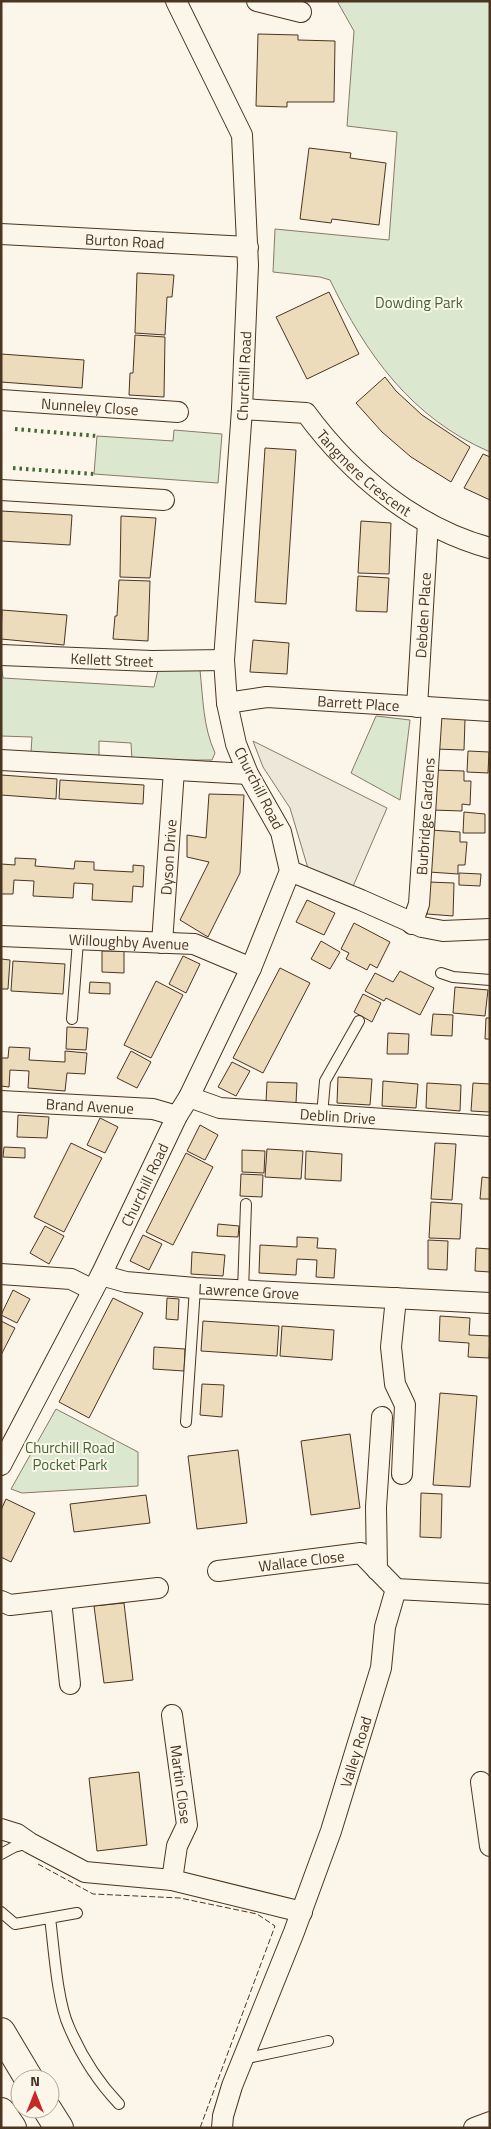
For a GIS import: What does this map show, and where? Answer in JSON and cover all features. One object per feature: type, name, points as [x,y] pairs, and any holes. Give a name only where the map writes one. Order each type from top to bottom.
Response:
[{"type":"main road","points":[[1,2032],[23,2069]]},
{"type":"main road","points":[[1,2112],[12,2128]]},
{"type":"street","name":"Churchill Road","points":[[2,1460],[97,1282],[177,1116],[189,1097],[251,968],[290,871],[281,832],[248,774],[236,744],[227,703],[224,660],[242,409],[248,248],[242,135],[176,1]]},
{"type":"street","points":[[256,1],[301,12]]},
{"type":"street","name":"Burton Road","points":[[1,234],[248,248]]},
{"type":"street","name":"Nunneley Close","points":[[1,400],[178,412]]},
{"type":"street","name":"Tangmere Crescent","points":[[242,409],[306,413],[327,441],[355,470],[428,524],[490,548]]},
{"type":"street","points":[[1,490],[164,500]]},
{"type":"street","name":"Debden Place","points":[[424,707],[428,524]]},
{"type":"street","name":"Kellett Street","points":[[1,655],[152,661],[224,660]]},
{"type":"street","name":"Barrett Place","points":[[227,703],[267,698],[490,711]]},
{"type":"street","name":"Burbridge Gardens","points":[[412,924],[419,904],[424,707]]},
{"type":"street","points":[[1,760],[248,774]]},
{"type":"street","name":"Dyson Drive","points":[[162,943],[174,770]]},
{"type":"street","points":[[290,871],[361,900],[412,924],[443,932],[490,929]]},
{"type":"street","name":"Willoughby Avenue","points":[[1,936],[194,944],[251,968]]},
{"type":"street","name":"Deblin Drive","points":[[189,1097],[220,1108],[490,1126]]},
{"type":"street","name":"Brand Avenue","points":[[1,1101],[153,1109],[177,1116]]},
{"type":"street","name":"Lawrence Grove","points":[[1,1274],[242,1291],[490,1304]]},
{"type":"street","points":[[396,1298],[392,1356],[395,1384],[405,1405],[402,1474]]},
{"type":"street","points":[[382,1417],[376,1507],[377,1570],[396,1589],[490,1594]]},
{"type":"street","name":"Wallace Close","points":[[218,1571],[361,1553],[377,1570]]},
{"type":"street","points":[[1,1601],[10,1605],[158,1588]]},
{"type":"street","name":"Valley Road","points":[[222,2128],[225,2106],[242,2059],[302,1912],[331,1831],[381,1668],[385,1627],[396,1589]]},
{"type":"street","points":[[61,1600],[70,1684]]},
{"type":"street","name":"Martin Close","points":[[172,1715],[187,1824],[177,1846],[172,1880]]},
{"type":"street","points":[[481,1782],[490,1846]]},
{"type":"street","points":[[1,1829],[18,1834],[30,1843],[85,1872],[172,1880],[302,1912]]},
{"type":"street","points":[[474,2128],[490,2122]]},
{"type":"lane","points":[[72,1019],[78,940]]},
{"type":"lane","points":[[441,973],[453,977],[490,980]]},
{"type":"lane","points":[[322,1115],[325,1081],[359,1021]]},
{"type":"lane","points":[[242,1291],[246,1204]]},
{"type":"lane","points":[[186,1422],[195,1288]]},
{"type":"lane","points":[[1,1854],[14,1847],[30,1843]]},
{"type":"lane","points":[[1,1912],[15,1924],[78,1913]]},
{"type":"lane","points":[[50,1918],[61,1998],[68,2026],[102,2086],[119,2104]]},
{"type":"lane","points":[[242,2059],[328,2041]]},
{"type":"green space","name":"Dowding Park","points":[[337,1],[490,1],[490,452],[462,438],[437,421],[414,402],[394,381],[359,333],[330,280],[320,277],[273,272],[275,229],[389,240],[397,132],[347,126],[354,31]]},
{"type":"green space","points":[[174,430],[222,434],[218,483],[94,474],[97,436],[173,441]]},
{"type":"green space","points":[[1,662],[3,678],[154,687],[158,670],[200,670],[206,723],[215,753],[212,760],[132,760],[131,743],[99,741],[99,756],[31,752],[32,737],[1,736]]},
{"type":"green space","points":[[376,716],[410,720],[400,800],[351,773]]},
{"type":"green space","name":"Churchill Road Pocket Park","points":[[56,1409],[138,1452],[138,1486],[22,1493],[11,1489]]},
{"type":"shaded area","points":[[253,741],[387,808],[351,891],[310,875],[290,808],[263,767]]},
{"type":"building","points":[[258,34],[298,35],[298,40],[335,41],[334,102],[287,102],[287,107],[256,106]]},
{"type":"building","points":[[309,148],[351,153],[350,158],[386,163],[379,225],[332,219],[331,223],[300,219]]},
{"type":"building","points":[[137,273],[174,275],[172,297],[167,297],[165,335],[135,333]]},
{"type":"building","points":[[329,292],[359,354],[307,379],[276,317]]},
{"type":"building","points":[[135,335],[165,337],[164,397],[129,395],[130,373],[133,373]]},
{"type":"building","points":[[1,354],[84,360],[82,388],[1,382]]},
{"type":"building","points":[[385,377],[396,391],[422,415],[470,447],[451,482],[411,457],[382,432],[356,403]]},
{"type":"building","points":[[265,448],[296,450],[286,604],[255,602]]},
{"type":"building","points":[[483,454],[490,457],[490,500],[464,488]]},
{"type":"building","points":[[1,511],[72,515],[70,545],[1,541]]},
{"type":"building","points":[[121,516],[156,518],[150,578],[120,577]]},
{"type":"building","points":[[361,521],[391,523],[389,574],[358,573]]},
{"type":"building","points":[[358,576],[389,578],[387,612],[356,611]]},
{"type":"building","points":[[119,580],[150,581],[148,641],[113,639],[115,616],[117,616]]},
{"type":"building","points":[[2,610],[67,615],[64,645],[1,639]]},
{"type":"building","points":[[253,640],[289,643],[287,674],[250,672]]},
{"type":"building","points":[[437,718],[465,719],[464,750],[435,749]]},
{"type":"building","points":[[468,751],[489,752],[488,773],[467,772]]},
{"type":"building","points":[[434,770],[464,771],[464,781],[471,781],[470,805],[462,804],[462,811],[432,810]]},
{"type":"building","points":[[1,775],[57,779],[56,799],[1,795]]},
{"type":"building","points":[[60,780],[144,785],[143,804],[59,799]]},
{"type":"building","points":[[209,794],[244,795],[240,873],[208,937],[180,920],[209,862],[187,857],[187,835],[206,838]]},
{"type":"building","points":[[464,812],[485,814],[485,833],[463,833]]},
{"type":"building","points":[[431,830],[460,832],[460,842],[467,842],[465,865],[458,865],[458,874],[429,872]]},
{"type":"building","points":[[15,858],[36,859],[35,866],[74,869],[75,861],[94,862],[94,870],[133,872],[133,865],[144,866],[143,887],[133,886],[132,902],[92,900],[93,884],[74,883],[73,898],[33,896],[34,881],[14,880],[13,894],[1,894],[1,864],[15,865]]},
{"type":"building","points":[[459,873],[481,874],[480,886],[459,885]]},
{"type":"building","points":[[428,882],[454,883],[453,916],[427,914]]},
{"type":"building","points":[[307,900],[335,913],[324,935],[296,922]]},
{"type":"building","points":[[354,923],[390,942],[377,968],[370,964],[367,970],[346,959],[349,953],[341,949]]},
{"type":"building","points":[[321,941],[340,952],[330,969],[311,959]]},
{"type":"building","points":[[102,951],[124,951],[124,973],[102,972]]},
{"type":"building","points":[[183,956],[200,964],[186,993],[169,984]]},
{"type":"building","points":[[1,959],[10,960],[8,989],[1,989]]},
{"type":"building","points":[[13,961],[65,964],[63,994],[11,991]]},
{"type":"building","points":[[280,968],[310,983],[263,1073],[233,1058]]},
{"type":"building","points":[[400,971],[434,988],[420,1015],[386,998],[384,1001],[365,991],[375,973],[393,982]]},
{"type":"building","points":[[156,981],[183,995],[151,1058],[124,1045]]},
{"type":"building","points":[[90,982],[110,983],[110,994],[89,993]]},
{"type":"building","points":[[455,987],[488,990],[485,1016],[453,1013]]},
{"type":"building","points":[[363,994],[381,1003],[372,1022],[354,1012]]},
{"type":"building","points":[[433,1014],[453,1015],[452,1036],[431,1035]]},
{"type":"building","points":[[486,1018],[490,1018],[490,1039],[485,1039]]},
{"type":"building","points":[[67,1027],[88,1028],[86,1050],[66,1049]]},
{"type":"building","points":[[388,1033],[409,1034],[408,1054],[387,1054]]},
{"type":"building","points":[[9,1047],[30,1048],[29,1060],[65,1062],[65,1051],[87,1053],[85,1074],[67,1073],[65,1091],[28,1088],[29,1071],[10,1070],[9,1087],[1,1086],[1,1058],[8,1058]]},
{"type":"building","points":[[131,1051],[151,1062],[137,1088],[117,1078]]},
{"type":"building","points":[[232,1062],[250,1071],[236,1096],[218,1087]]},
{"type":"building","points":[[338,1077],[372,1079],[370,1105],[337,1103]]},
{"type":"building","points":[[383,1081],[418,1084],[416,1108],[382,1106]]},
{"type":"building","points":[[267,1082],[297,1083],[296,1103],[266,1102]]},
{"type":"building","points":[[427,1083],[461,1085],[460,1111],[426,1108]]},
{"type":"building","points":[[473,1083],[490,1084],[490,1112],[471,1111]]},
{"type":"building","points":[[18,1115],[49,1117],[47,1138],[17,1137]]},
{"type":"building","points":[[100,1118],[118,1127],[105,1153],[87,1145]]},
{"type":"building","points":[[200,1125],[218,1135],[205,1160],[187,1151]]},
{"type":"building","points":[[71,1143],[102,1158],[64,1232],[34,1217]]},
{"type":"building","points":[[435,1143],[456,1144],[452,1200],[431,1199]]},
{"type":"building","points":[[4,1147],[25,1148],[25,1158],[3,1157]]},
{"type":"building","points":[[267,1149],[303,1151],[301,1179],[265,1177]]},
{"type":"building","points":[[242,1150],[265,1151],[264,1173],[242,1172]]},
{"type":"building","points":[[306,1151],[342,1154],[341,1181],[305,1179]]},
{"type":"building","points":[[186,1153],[213,1167],[173,1245],[146,1232]]},
{"type":"building","points":[[241,1174],[263,1175],[262,1197],[240,1196]]},
{"type":"building","points":[[482,1177],[490,1178],[490,1199],[480,1199]]},
{"type":"building","points":[[431,1202],[462,1204],[460,1239],[429,1238]]},
{"type":"building","points":[[218,1224],[239,1226],[238,1237],[217,1236]]},
{"type":"building","points":[[45,1226],[64,1236],[49,1264],[30,1253]]},
{"type":"building","points":[[143,1235],[162,1244],[149,1270],[130,1261]]},
{"type":"building","points":[[297,1237],[318,1238],[317,1248],[336,1249],[334,1278],[316,1277],[317,1260],[297,1259],[296,1275],[259,1273],[260,1245],[297,1247]]},
{"type":"building","points":[[428,1240],[448,1241],[447,1270],[428,1269]]},
{"type":"building","points":[[476,1248],[490,1249],[490,1272],[475,1271]]},
{"type":"building","points":[[192,1252],[225,1255],[223,1276],[191,1274]]},
{"type":"building","points":[[13,1290],[30,1299],[17,1323],[1,1315]]},
{"type":"building","points":[[113,1298],[143,1313],[89,1418],[59,1402]]},
{"type":"building","points":[[167,1298],[179,1299],[178,1320],[166,1319]]},
{"type":"building","points":[[440,1316],[470,1318],[469,1335],[490,1336],[489,1358],[468,1357],[469,1343],[439,1341]]},
{"type":"building","points":[[1,1321],[15,1328],[1,1355]]},
{"type":"building","points":[[203,1321],[279,1326],[277,1356],[201,1351]]},
{"type":"building","points":[[282,1326],[334,1330],[332,1360],[280,1356]]},
{"type":"building","points":[[154,1347],[185,1349],[184,1371],[153,1369]]},
{"type":"building","points":[[202,1384],[224,1385],[222,1417],[200,1415]]},
{"type":"building","points":[[440,1393],[477,1396],[470,1487],[433,1485]]},
{"type":"building","points":[[350,1434],[360,1508],[311,1515],[301,1441]]},
{"type":"building","points":[[238,1450],[247,1523],[197,1529],[188,1456]]},
{"type":"building","points":[[421,1493],[442,1494],[441,1538],[420,1537]]},
{"type":"building","points":[[146,1495],[150,1523],[74,1532],[70,1504]]},
{"type":"building","points":[[6,1499],[35,1513],[11,1562],[1,1557],[1,1510]]},
{"type":"building","points":[[124,1603],[133,1680],[104,1683],[94,1606]]},
{"type":"building","points":[[139,1772],[147,1845],[97,1851],[89,1778]]},
{"type":"hedge","points":[[15,429],[97,436]]},
{"type":"hedge","points":[[13,468],[94,474]]},
{"type":"fence","points":[[38,1864],[93,1894],[180,1898],[257,1914],[275,1926],[200,2128]]}]
